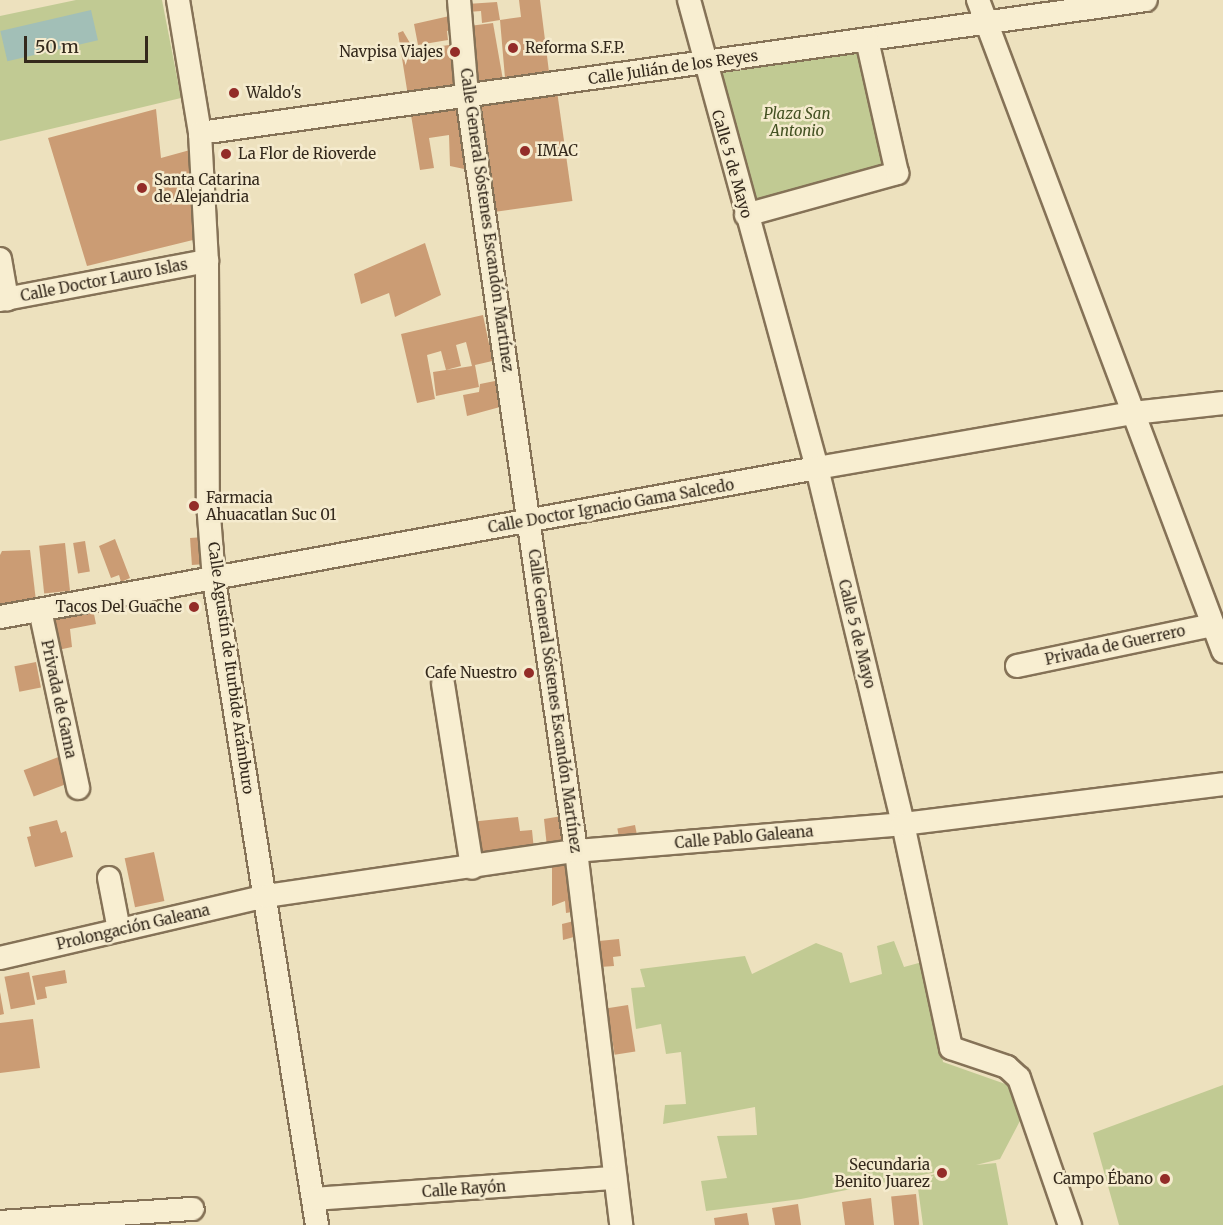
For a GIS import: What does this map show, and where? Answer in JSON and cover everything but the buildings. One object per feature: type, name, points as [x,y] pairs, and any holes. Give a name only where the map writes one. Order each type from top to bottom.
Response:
[{"type":"street","name":"Calle Agustín de Iturbide Arámburo","points":[[178,0],[200,133],[207,261],[205,372],[214,580],[317,1225]]},
{"type":"street","name":"Calle General Sóstenes Escandón Martínez","points":[[459,0],[467,96],[576,851],[621,1225]]},
{"type":"street","name":"Calle 5 de Mayo","points":[[689,0],[703,62],[817,468],[903,824],[951,1048],[1007,1067],[1019,1078],[1070,1225]]},
{"type":"street","points":[[978,0],[1223,651]]},
{"type":"street","name":"Calle Julián de los Reyes","points":[[200,133],[1146,0]]},
{"type":"street","points":[[746,215],[897,173],[867,40]]},
{"type":"street","points":[[0,259],[3,299]]},
{"type":"street","name":"Calle Doctor Lauro Islas","points":[[3,299],[207,261]]},
{"type":"street","name":"Calle Doctor Ignacio Gama Salcedo","points":[[0,617],[214,580],[817,468],[1133,413],[1223,403]]},
{"type":"street","name":"Privada de Gama","points":[[40,610],[78,788]]},
{"type":"street","name":"Privada de Guerrero","points":[[1017,666],[1213,625]]},
{"type":"street","points":[[443,684],[472,868]]},
{"type":"street","name":"Calle Pablo Galeana","points":[[266,896],[472,868],[576,851],[903,824],[1223,783]]},
{"type":"street","points":[[109,878],[119,930]]},
{"type":"street","name":"Prolongación Galeana","points":[[0,958],[266,896]]},
{"type":"street","name":"Calle Rayón","points":[[314,1199],[615,1178]]},
{"type":"street","points":[[0,1222],[193,1209]]},
{"type":"green space","points":[[76,0],[162,0],[181,98],[0,141],[0,16]]},
{"type":"green space","name":"Plaza San Antonio","points":[[862,48],[888,164],[751,203],[715,68]]},
{"type":"green space","points":[[894,941],[904,967],[926,961],[943,1062],[1011,1086],[1022,1117],[1000,1159],[976,1165],[996,1163],[1008,1225],[923,1225],[917,1181],[942,1171],[801,1199],[706,1211],[701,1181],[727,1178],[717,1136],[757,1135],[755,1107],[663,1124],[665,1105],[686,1104],[681,1052],[666,1054],[661,1024],[636,1029],[631,988],[645,987],[640,969],[745,956],[752,974],[816,943],[842,953],[850,983],[882,974],[877,946]]},
{"type":"green space","name":"Campo Ébano","points":[[1223,1085],[1223,1225],[1119,1225],[1093,1133]]},
{"type":"water","points":[[91,10],[98,40],[7,61],[0,31]]},
{"type":"place","name":"Reforma S.F.P.","points":[[513,48]]},
{"type":"place","name":"Navpisa Viajes","points":[[455,52]]},
{"type":"place","name":"Waldo's","points":[[234,93]]},
{"type":"place","name":"IMAC","points":[[525,151]]},
{"type":"place","name":"La Flor de Rioverde","points":[[226,154]]},
{"type":"place","name":"Santa Catarina de Alejandria","points":[[142,188]]},
{"type":"place","name":"Farmacia Ahuacatlan Suc 01","points":[[194,506]]},
{"type":"place","name":"Tacos Del Guache","points":[[194,607]]},
{"type":"place","name":"Cafe Nuestro","points":[[529,673]]},
{"type":"place","name":"Secundaria Benito Juarez","points":[[942,1173]]},
{"type":"place","name":"Campo Ébano","points":[[1165,1179]]}]
